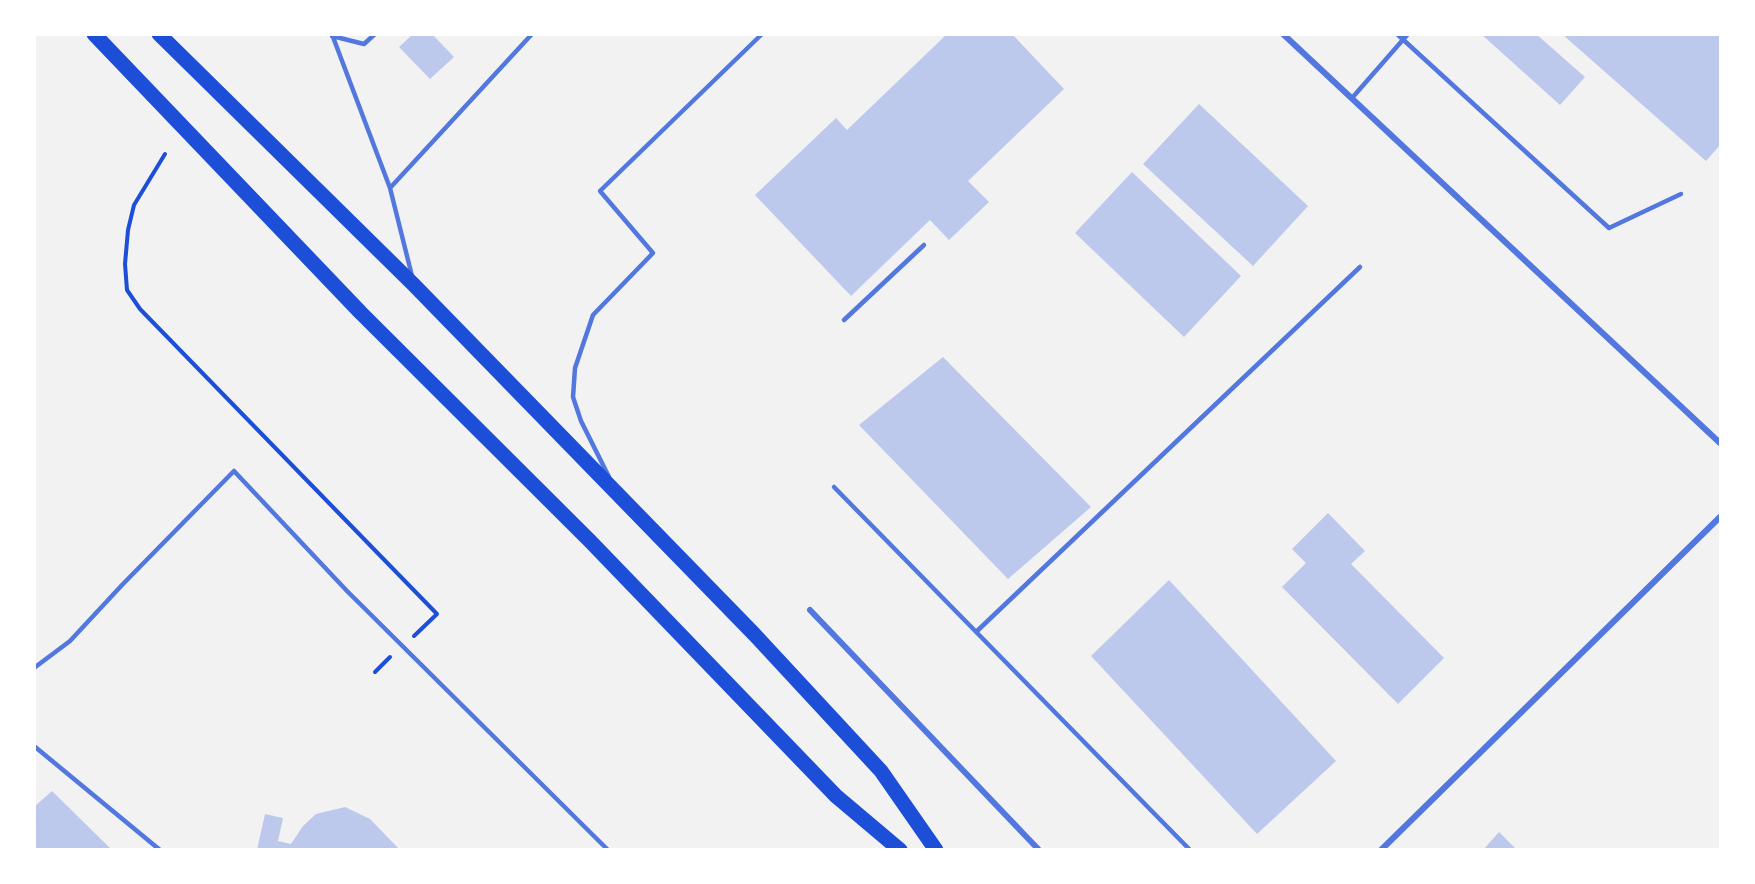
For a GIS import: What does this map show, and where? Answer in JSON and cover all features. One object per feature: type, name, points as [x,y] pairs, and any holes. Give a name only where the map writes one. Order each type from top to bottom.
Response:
[{"type":"main road","points":[[94,34],[361,313],[590,541],[836,796],[900,849]]},
{"type":"main road","points":[[159,34],[414,285],[746,626],[881,771],[936,849]]},
{"type":"street","points":[[1282,34],[1720,443]]},
{"type":"street","points":[[1381,849],[1720,517]]},
{"type":"street","points":[[810,610],[1039,849]]},
{"type":"lane","points":[[332,36],[364,44],[375,34]]},
{"type":"lane","points":[[390,188],[532,34]]},
{"type":"lane","points":[[617,493],[581,421],[573,397],[575,368],[593,315],[653,253],[600,191],[762,34]]},
{"type":"lane","points":[[1397,34],[1609,228],[1681,194]]},
{"type":"lane","points":[[1352,98],[1408,34]]},
{"type":"lane","points":[[332,36],[390,188],[414,285]]},
{"type":"lane","points":[[844,320],[924,245]]},
{"type":"lane","points":[[976,632],[1360,267]]},
{"type":"lane","points":[[34,668],[70,641],[234,471],[347,591],[608,849]]},
{"type":"lane","points":[[834,487],[1190,849]]},
{"type":"lane","points":[[34,746],[160,849]]},
{"type":"path","points":[[165,154],[134,205],[128,230],[125,264],[127,290],[140,309],[437,614],[375,672]]},
{"type":"building","points":[[413,34],[432,34],[454,57],[430,79],[399,47]]},
{"type":"building","points":[[947,34],[1012,34],[1064,89],[968,181],[989,202],[949,240],[930,220],[851,296],[755,195],[836,118],[847,130]]},
{"type":"building","points":[[1481,34],[1536,34],[1585,77],[1560,105]]},
{"type":"building","points":[[1562,34],[1720,34],[1720,145],[1706,161]]},
{"type":"building","points":[[1199,104],[1308,206],[1253,266],[1143,164]]},
{"type":"building","points":[[1132,172],[1241,276],[1184,337],[1075,233]]},
{"type":"building","points":[[943,357],[1091,507],[1008,579],[859,425]]},
{"type":"building","points":[[1328,513],[1365,551],[1351,564],[1444,658],[1398,704],[1282,587],[1306,563],[1292,549]]},
{"type":"building","points":[[1169,580],[1336,761],[1257,834],[1091,656]]},
{"type":"building","points":[[52,791],[112,850],[34,850],[34,807]]},
{"type":"building","points":[[345,807],[370,819],[400,850],[257,850],[265,814],[283,818],[278,841],[291,844],[303,826],[316,814]]},
{"type":"building","points":[[1499,832],[1517,850],[1483,850]]}]
